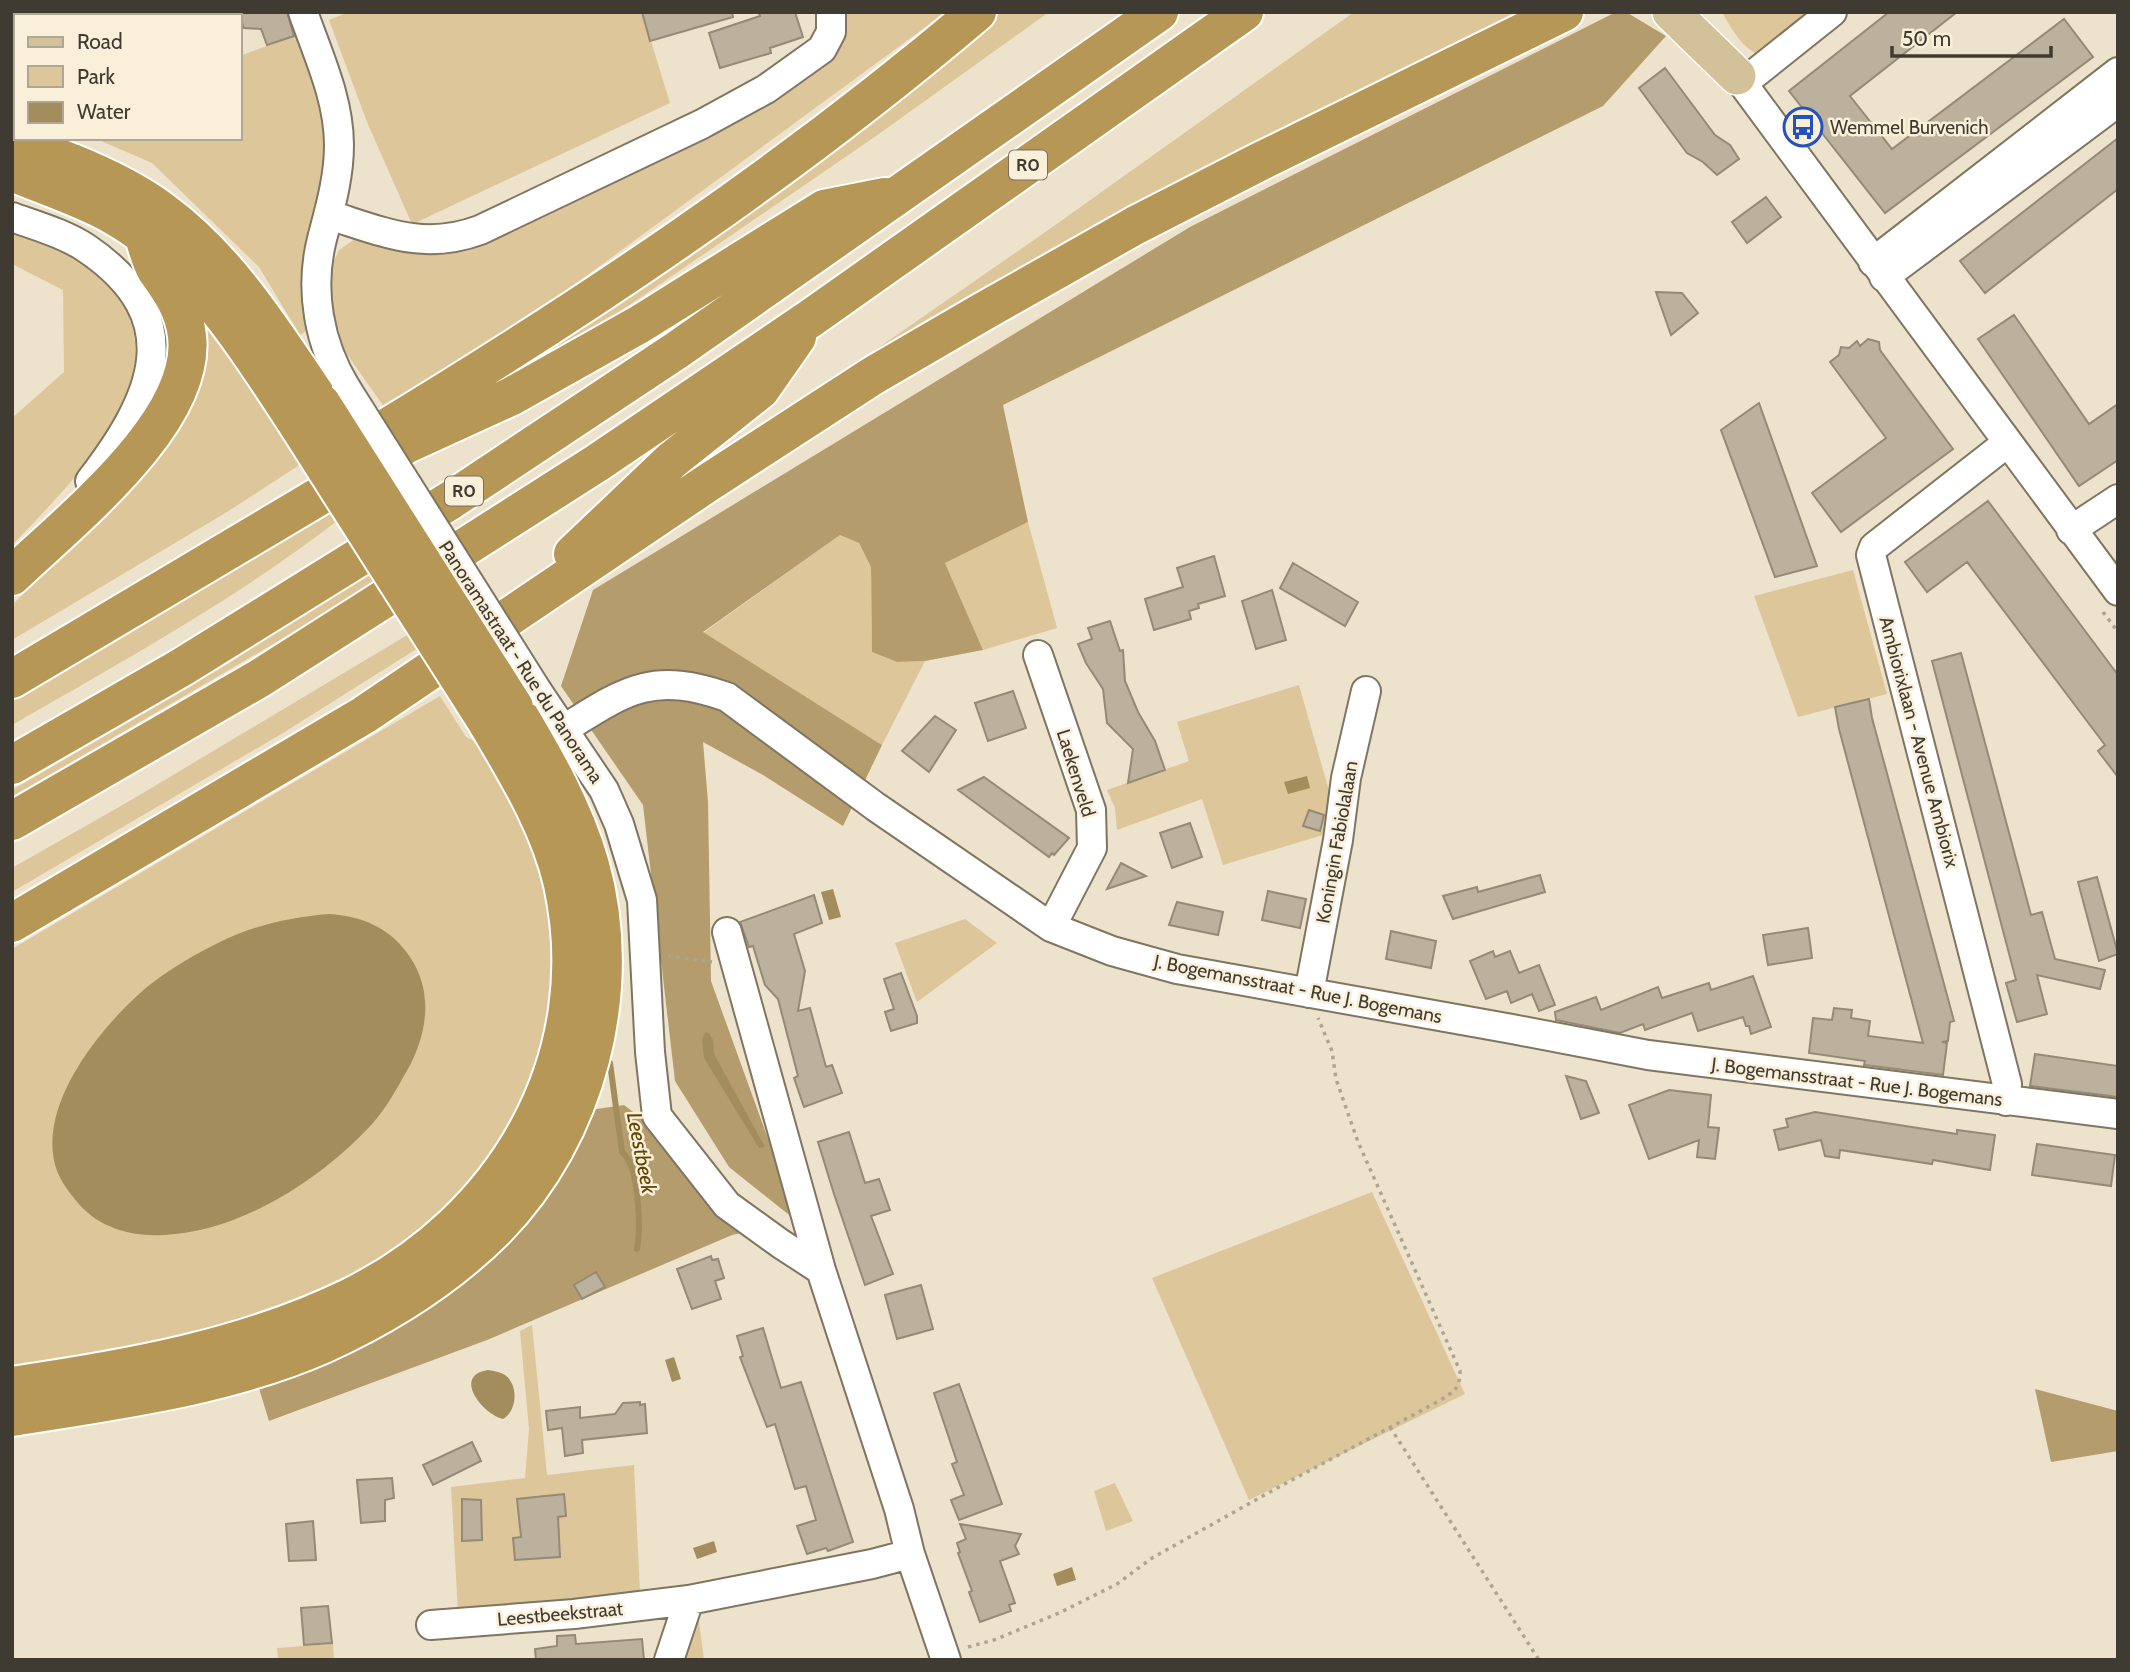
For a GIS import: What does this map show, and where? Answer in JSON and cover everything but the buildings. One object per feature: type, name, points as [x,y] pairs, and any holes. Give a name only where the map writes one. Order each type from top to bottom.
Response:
[{"type":"highway","points":[[323,493],[378,433],[510,353],[616,282],[876,96],[977,12]]},
{"type":"highway","name":"R0","points":[[12,765],[182,667],[451,500],[677,350],[1159,12]]},
{"type":"highway","name":"R0","points":[[12,821],[271,671],[597,463],[811,318],[1244,12]]},
{"type":"highway","points":[[12,923],[364,715],[706,484],[874,375],[1059,268],[1259,162],[1564,12]]},
{"type":"highway","points":[[17,143],[77,197],[143,234],[189,274],[239,336],[321,404]]},
{"type":"highway","points":[[12,1417],[197,1384],[261,1366],[321,1345],[414,1296],[450,1270],[496,1228],[529,1187],[561,1133],[584,1080],[599,1022],[603,943],[594,883],[583,846],[557,783],[513,707],[321,404],[237,284],[188,233],[131,190],[103,176],[17,143]]},
{"type":"highway","points":[[12,679],[407,444],[512,396],[618,337],[824,209],[901,194]]},
{"type":"highway","points":[[23,566],[97,496],[154,433],[180,384],[187,353],[184,323],[173,293],[155,268],[143,234]]},
{"type":"highway","points":[[519,610],[584,542],[672,460],[760,390],[811,318]]},
{"type":"highway","points":[[12,1386],[189,1355],[307,1316],[351,1297],[394,1273],[470,1210],[499,1173],[526,1135],[549,1087],[571,1003],[573,965],[563,882],[545,831],[522,781],[513,707]]},
{"type":"main road","points":[[1671,12],[1740,80]]},
{"type":"main road","points":[[1703,12],[1740,80]]},
{"type":"street","points":[[303,12],[326,77],[338,128],[338,165],[317,266],[317,293],[324,342],[333,366],[321,404]]},
{"type":"street","points":[[329,215],[385,233],[422,240],[447,240],[480,230],[702,124],[766,89],[822,49],[831,32],[831,12]]},
{"type":"street","points":[[1832,12],[1740,80],[2118,592]]},
{"type":"street","points":[[1879,269],[2118,72]]},
{"type":"street","points":[[1879,269],[2118,102]]},
{"type":"street","points":[[12,218],[49,230],[85,247],[118,274],[141,304],[151,342],[148,381],[134,419],[112,453],[23,566]]},
{"type":"street","name":"Ambiorixlaan - Avenue Ambiorix","points":[[2006,1101],[2007,1084],[1871,555],[1874,547],[2007,443]]},
{"type":"street","points":[[2071,530],[2118,499]]},
{"type":"street","name":"Laekenveld","points":[[1038,654],[1091,810],[1093,825],[1092,848],[1088,859],[1051,927]]},
{"type":"street","name":"J. Bogemansstraat - Rue J. Bogemans","points":[[564,729],[608,702],[642,687],[676,685],[701,688],[727,697],[876,807],[1051,927],[1112,951],[1177,969],[1648,1055],[2118,1114]]},
{"type":"street","name":"Koningin Fabiolalaan","points":[[1309,993],[1338,840],[1346,778],[1366,691]]},
{"type":"street","name":"Panoramastraat - Rue du Panorama","points":[[513,707],[564,729],[604,790],[619,824],[642,900],[650,1052],[657,1116],[727,1205],[821,1270]]},
{"type":"street","points":[[727,932],[821,1270],[945,1657]]},
{"type":"street","name":"Leestbeekstraat","points":[[431,1625],[574,1614],[689,1601],[910,1554]]},
{"type":"street","points":[[669,1660],[689,1601]]},
{"type":"path","points":[[657,954],[707,962]]},
{"type":"path","points":[[945,1657],[1059,1613],[1117,1584],[1164,1552],[1439,1401],[1456,1389],[1460,1382],[1460,1371],[1358,1142],[1336,1079],[1332,1051],[1309,993]]},
{"type":"path","points":[[1390,1427],[1539,1660]]},
{"type":"green space","points":[[349,12],[642,12],[670,103],[415,223],[411,222],[367,122],[329,20]]},
{"type":"green space","points":[[845,12],[946,12],[548,304],[387,411],[344,350],[333,309],[329,273],[339,250],[355,239],[492,235],[639,171],[766,105],[830,59],[846,19]]},
{"type":"green space","points":[[992,12],[1049,12],[876,136],[615,315],[496,386],[490,374]]},
{"type":"green space","points":[[1354,12],[1530,12],[823,386],[1044,233]]},
{"type":"green space","points":[[1722,12],[1813,12],[1761,56],[1743,43]]},
{"type":"green space","points":[[295,35],[315,86],[324,121],[322,184],[304,285],[306,331],[300,335],[259,267],[152,163],[99,140],[242,140],[242,55]]},
{"type":"green space","points":[[12,233],[72,257],[113,291],[132,327],[134,365],[123,404],[101,442],[73,479],[12,545],[12,418],[64,372],[63,290],[12,264]]},
{"type":"green space","points":[[183,292],[209,319],[301,464],[227,512],[12,640],[12,605],[49,568],[151,451]]},
{"type":"green space","points":[[329,507],[337,521],[299,550],[178,628],[12,725],[12,695]]},
{"type":"green space","points":[[1028,522],[1057,628],[983,650],[945,563]]},
{"type":"green space","points":[[840,535],[859,543],[871,567],[872,652],[897,662],[925,661],[882,745],[703,633]]},
{"type":"green space","points":[[1853,570],[1887,694],[1798,717],[1754,596]]},
{"type":"green space","points":[[370,573],[375,581],[285,637],[12,797],[12,790],[226,665]]},
{"type":"green space","points":[[409,634],[418,648],[283,733],[12,892],[12,868]]},
{"type":"green space","points":[[1299,685],[1335,812],[1333,832],[1223,865],[1202,799],[1117,830],[1115,808],[1107,790],[1189,761],[1177,722]]},
{"type":"green space","points":[[440,696],[466,737],[476,742],[523,823],[554,911],[556,1011],[516,1122],[467,1188],[422,1232],[360,1275],[319,1295],[177,1343],[12,1370],[12,949]]},
{"type":"green space","points":[[965,919],[997,943],[917,1002],[895,943]]},
{"type":"green space","points":[[1372,1192],[1465,1394],[1249,1500],[1152,1278]]},
{"type":"green space","points":[[532,1325],[547,1475],[634,1465],[640,1593],[458,1613],[451,1487],[525,1478],[529,1429],[520,1331]]},
{"type":"green space","points":[[1115,1483],[1133,1521],[1106,1531],[1094,1491]]},
{"type":"green space","points":[[698,1614],[704,1660],[682,1660]]},
{"type":"green space","points":[[333,1644],[334,1660],[278,1660],[277,1648]]},
{"type":"shaded area","points":[[1616,12],[1626,12],[1666,36],[1603,106],[1003,405],[1028,522],[945,563],[983,650],[925,661],[897,662],[872,652],[871,567],[859,543],[840,535],[703,632],[882,745],[843,826],[763,775],[703,742],[708,802],[711,981],[798,1222],[729,1167],[675,1081],[643,805],[561,686],[593,590],[1190,227]]},
{"type":"shaded area","points":[[12,18],[14,84],[12,84]]},
{"type":"shaded area","points":[[624,1105],[649,1124],[705,1201],[746,1232],[732,1235],[487,1340],[269,1421],[258,1385],[590,1110]]},
{"type":"shaded area","points":[[2035,1389],[2118,1411],[2118,1451],[2051,1462]]},
{"type":"water","points":[[1307,776],[1310,788],[1288,794],[1284,782]]},
{"type":"water","points":[[833,889],[841,917],[829,920],[821,892]]},
{"type":"water","points":[[329,914],[353,917],[385,931],[410,957],[422,985],[425,1013],[420,1042],[408,1069],[378,1117],[353,1143],[305,1182],[251,1213],[222,1224],[193,1232],[151,1235],[126,1232],[92,1216],[62,1182],[52,1146],[55,1121],[64,1095],[76,1069],[93,1045],[129,1003],[147,987],[201,952],[260,926]]},
{"type":"water","points":[[705,1032],[709,1033],[713,1040],[714,1054],[765,1147],[759,1148],[704,1058],[702,1040]]},
{"type":"water","points":[[674,1357],[681,1379],[672,1382],[665,1360]]},
{"type":"water","points":[[488,1370],[505,1375],[513,1385],[513,1404],[503,1419],[487,1411],[471,1387],[477,1374]]},
{"type":"water","points":[[714,1541],[717,1552],[697,1559],[693,1548]]},
{"type":"water","points":[[1072,1567],[1076,1580],[1057,1586],[1053,1574]]},
{"type":"waterway","name":"Leestbeek","points":[[610,1063],[622,1152],[628,1159],[635,1183],[639,1227],[637,1249]]},
{"type":"place","name":"Wemmel Burvenich","points":[[1803,127]]}]
